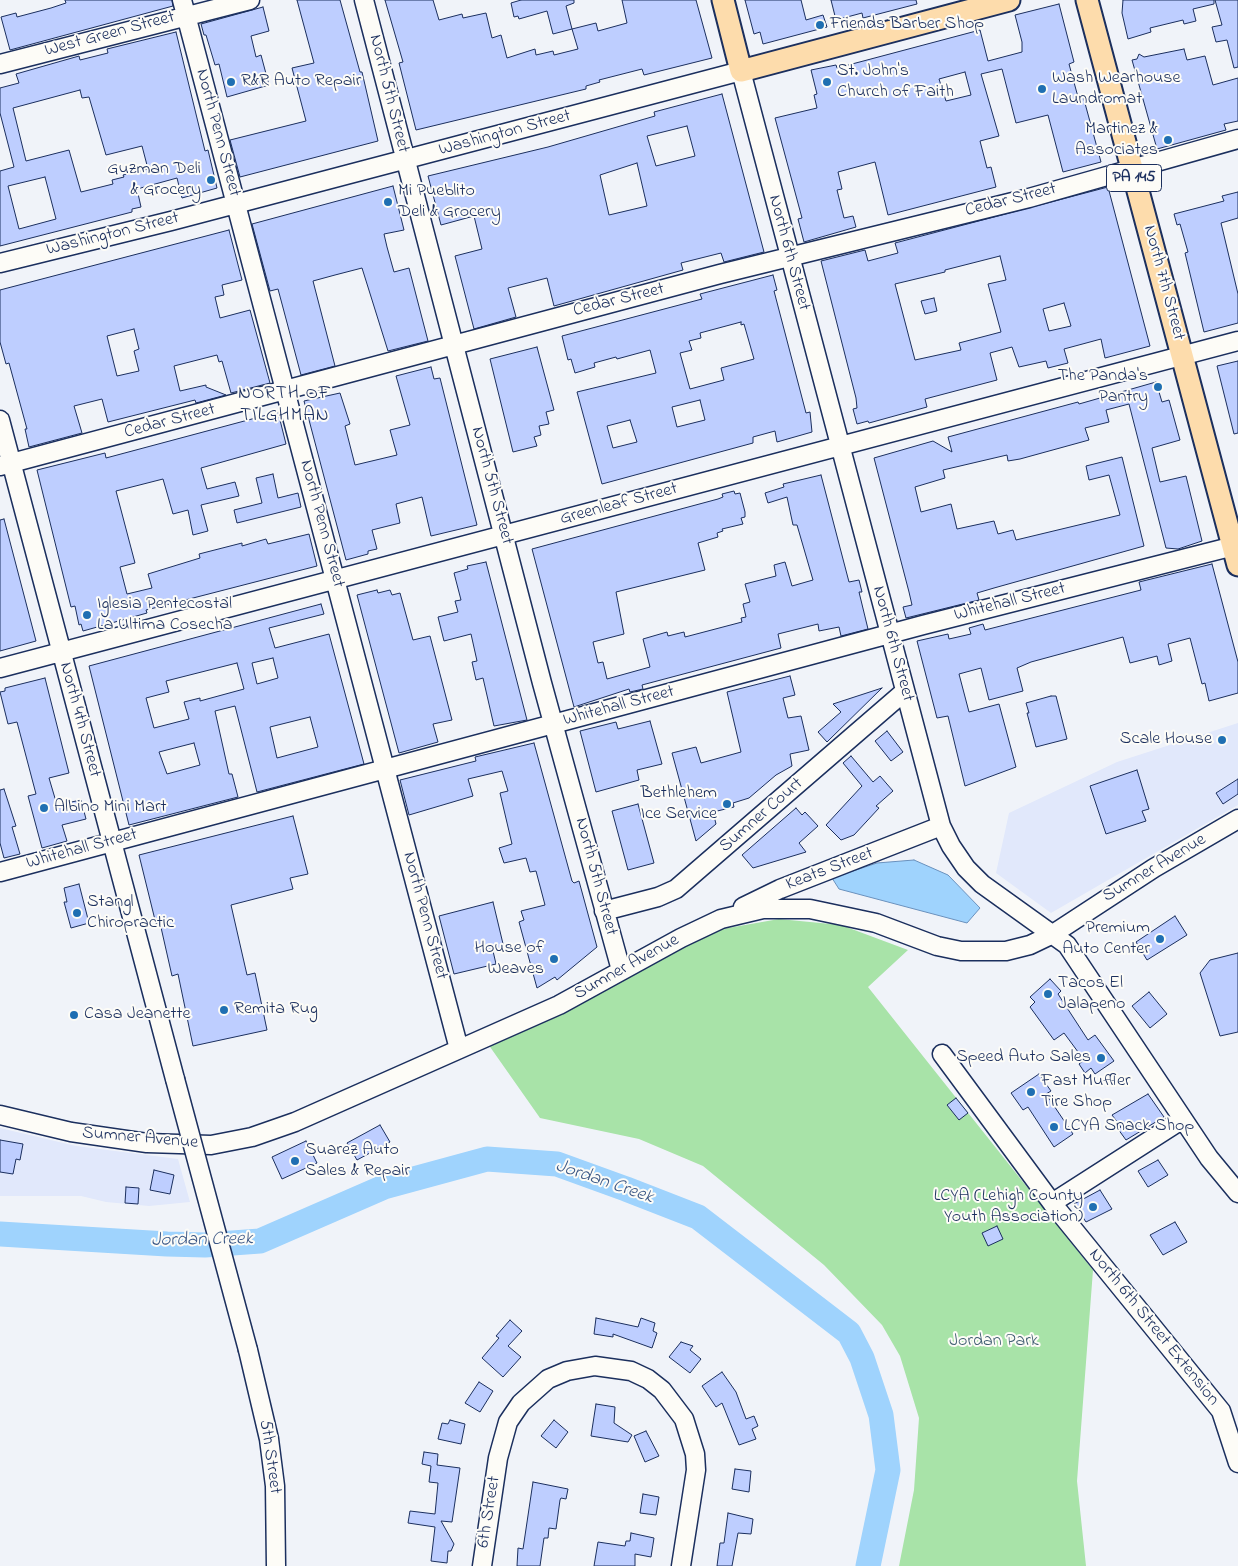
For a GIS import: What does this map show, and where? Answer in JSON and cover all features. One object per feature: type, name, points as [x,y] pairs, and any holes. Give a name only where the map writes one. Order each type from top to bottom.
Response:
[{"type":"main road","name":"North 6th Street","points":[[723,0],[741,71]]},
{"type":"main road","name":"Washington Street","points":[[741,71],[1009,0]]},
{"type":"main road","name":"North 7th Street","points":[[1087,0],[1236,552]]},
{"type":"street","name":"West Green Street","points":[[0,64],[184,8],[250,0]]},
{"type":"street","name":"North 5th Street","points":[[364,0],[553,725],[621,970]]},
{"type":"street","name":"North Penn Street","points":[[184,8],[459,1049]]},
{"type":"street","name":"Washington Street","points":[[0,264],[741,71]]},
{"type":"street","name":"North 6th Street","points":[[741,71],[941,826],[951,846],[966,868],[982,884],[1053,934],[1072,952],[1209,1158],[1238,1193]]},
{"type":"street","name":"Cedar Street","points":[[6,465],[454,345],[1030,198],[1238,139]]},
{"type":"street","name":"Greenleaf Street","points":[[0,668],[336,581],[1238,341]]},
{"type":"street","name":"North 4th Street","points":[[0,420],[6,465],[61,652],[175,1079]]},
{"type":"street","name":"Whitehall Street","points":[[0,872],[889,635],[1236,552]]},
{"type":"street","name":"Sumner Court","points":[[604,911],[658,897],[676,889],[904,692]]},
{"type":"street","name":"Sumner Avenue","points":[[0,1116],[112,1139],[179,1145],[210,1145],[252,1137],[279,1128],[559,1005],[621,970],[721,919],[763,909],[810,909],[876,923],[937,946],[962,951],[986,953],[1030,945],[1053,934],[1154,868],[1238,819]]},
{"type":"street","name":"Keats Street","points":[[721,919],[780,889],[941,826]]},
{"type":"street","name":"North 6th Street Extension","points":[[942,1054],[1052,1203],[1221,1411],[1235,1438],[1238,1463]]},
{"type":"street","name":"5th Street","points":[[175,1079],[248,1350],[269,1439],[275,1486],[276,1566]]},
{"type":"street","points":[[1052,1203],[1183,1119]]},
{"type":"street","name":"6th Street","points":[[482,1566],[498,1458],[508,1422],[533,1390],[548,1379],[567,1371],[588,1367],[613,1367],[631,1371],[648,1379],[674,1404],[684,1419],[693,1445],[696,1470],[681,1566]]},
{"type":"shaded area","points":[[1238,723],[1238,805],[1051,913],[996,873],[1009,813],[1117,762]]},
{"type":"shaded area","points":[[0,1128],[76,1146],[178,1159],[190,1202],[149,1206],[106,1202],[81,1196],[0,1196]]},
{"type":"green space","name":"Jordan Park","points":[[779,919],[841,925],[908,950],[868,987],[1093,1270],[1077,1481],[1086,1566],[899,1566],[914,1490],[919,1418],[900,1356],[882,1325],[824,1265],[703,1166],[639,1139],[540,1118],[488,1044],[717,930]]},
{"type":"water","points":[[914,860],[948,875],[980,908],[967,923],[839,889],[832,878],[877,863]]},
{"type":"building","points":[[65,0],[172,0],[173,6],[10,50],[1,17],[16,13],[17,17],[51,8],[66,3]]},
{"type":"building","points":[[297,0],[340,0],[360,72],[362,72],[378,141],[240,177],[230,140],[306,121],[292,68],[314,63]]},
{"type":"building","points":[[385,0],[433,0],[439,20],[462,14],[463,18],[486,13],[492,38],[501,35],[507,58],[535,49],[536,55],[553,51],[554,55],[578,49],[572,29],[596,23],[598,31],[627,23],[622,0],[696,0],[712,58],[644,75],[642,69],[599,80],[600,82],[586,86],[586,89],[416,130],[399,63],[403,62]]},
{"type":"building","points":[[521,0],[574,0],[574,3],[566,6],[572,29],[553,34],[547,11],[519,19],[518,16],[514,17],[511,3]]},
{"type":"building","points":[[745,0],[801,0],[806,20],[823,15],[827,27],[763,44],[760,32],[754,34]]},
{"type":"building","points":[[831,0],[916,0],[917,4],[863,18],[862,13],[836,20]]},
{"type":"building","points":[[1123,0],[1214,0],[1214,4],[1193,9],[1196,21],[1184,24],[1183,20],[1150,28],[1151,32],[1128,39],[1122,13]]},
{"type":"building","points":[[1215,0],[1238,0],[1238,67],[1234,68],[1227,40],[1216,42],[1212,27],[1222,25]]},
{"type":"building","points":[[1059,4],[1074,62],[1069,64],[1078,97],[1083,96],[1101,162],[1063,172],[1048,115],[1016,123],[1002,69],[981,74],[999,136],[980,141],[987,168],[991,167],[996,187],[888,215],[875,162],[838,172],[842,189],[837,190],[844,218],[853,216],[856,227],[804,242],[798,219],[802,218],[775,118],[817,108],[814,95],[817,94],[811,70],[836,65],[837,68],[980,30],[988,61],[1022,52],[1022,42],[1015,15]],"holes":[[[965,72],[971,95],[946,101],[939,79]]]},
{"type":"building","points":[[263,7],[269,31],[251,36],[256,57],[261,55],[269,85],[227,97],[219,64],[215,65],[201,24]]},
{"type":"building","points":[[176,32],[205,151],[208,150],[217,188],[182,198],[177,178],[137,189],[141,207],[132,209],[132,212],[0,246],[0,171],[14,167],[0,113],[0,88],[19,83],[16,74],[79,56],[80,60],[108,53],[107,49]],"holes":[[[80,90],[82,98],[89,97],[106,155],[142,146],[148,169],[123,175],[124,177],[112,180],[113,184],[81,192],[69,150],[26,161],[13,108]],[[45,177],[56,219],[19,229],[8,186]]]},
{"type":"building","points":[[1184,49],[1187,60],[1205,56],[1213,85],[1238,78],[1238,121],[1224,124],[1226,130],[1157,149],[1132,60],[1137,59],[1139,54],[1144,57]]},
{"type":"building","points":[[722,94],[764,252],[724,262],[721,253],[681,263],[683,270],[554,306],[547,278],[508,288],[516,317],[474,329],[455,256],[482,249],[474,216],[441,225],[428,176],[548,147],[655,116],[654,112]],"holes":[[[687,126],[695,156],[656,166],[647,136]],[[637,163],[647,206],[609,215],[600,175]]]},
{"type":"building","points":[[393,186],[404,230],[384,234],[394,272],[409,268],[428,341],[388,351],[362,268],[335,275],[313,281],[335,366],[301,375],[278,289],[270,291],[252,224]]},
{"type":"building","points":[[1108,187],[1150,346],[1105,358],[1101,339],[1064,349],[1068,363],[1048,368],[1046,361],[1019,367],[1012,347],[990,353],[997,380],[925,399],[927,407],[869,423],[868,421],[857,424],[853,409],[857,408],[856,398],[821,261],[865,250],[868,261],[898,253],[895,243]],"holes":[[[1000,256],[1006,280],[988,284],[1001,332],[959,343],[961,350],[915,360],[895,284]],[[1064,303],[1071,326],[1049,331],[1043,309]]]},
{"type":"building","points":[[1238,192],[1238,218],[1221,223],[1238,294],[1238,323],[1204,332],[1185,253],[1188,252],[1180,224],[1177,225],[1174,214],[1224,201],[1222,196]]},
{"type":"building","points":[[229,230],[242,280],[222,285],[224,295],[215,297],[220,318],[250,310],[270,383],[231,393],[222,361],[219,362],[217,355],[174,366],[180,391],[206,385],[206,387],[226,395],[196,403],[195,400],[108,422],[102,399],[74,406],[82,433],[29,447],[25,429],[27,429],[9,363],[6,364],[0,342],[0,290]],"holes":[[[134,329],[139,349],[134,351],[139,371],[117,376],[107,336]]]},
{"type":"building","points":[[773,275],[777,290],[774,291],[806,413],[810,412],[812,432],[777,442],[775,431],[753,437],[753,443],[602,484],[577,392],[656,373],[650,350],[594,363],[595,367],[575,373],[571,359],[568,360],[562,336],[702,299],[700,294]],"holes":[[[741,322],[741,325],[744,324],[754,359],[721,368],[724,380],[690,389],[680,353],[692,350],[689,341],[701,338],[700,333]],[[700,400],[705,420],[677,427],[672,407]],[[630,420],[637,442],[613,448],[607,426]]]},
{"type":"building","points":[[934,298],[937,311],[925,314],[921,301]]},
{"type":"building","points":[[537,347],[554,410],[546,412],[549,424],[539,426],[541,435],[534,437],[537,446],[513,452],[490,359]]},
{"type":"building","points":[[1238,361],[1238,433],[1234,434],[1217,366]]},
{"type":"building","points":[[431,367],[434,379],[440,378],[477,525],[431,536],[422,497],[396,504],[400,523],[372,530],[377,549],[368,551],[368,554],[346,560],[304,401],[340,393],[350,424],[345,426],[355,465],[397,455],[390,430],[410,425],[396,376]]},
{"type":"building","points":[[1156,382],[1162,402],[1169,400],[1180,440],[1152,448],[1160,482],[1186,476],[1202,541],[1178,549],[1166,548],[1129,404],[1106,410],[1109,422],[1085,428],[1089,440],[1020,459],[1008,461],[1007,455],[943,470],[945,478],[915,487],[921,512],[951,504],[957,529],[994,521],[998,534],[1013,530],[1016,540],[1120,515],[1109,475],[1089,480],[1086,466],[1122,457],[1144,546],[977,593],[979,600],[906,618],[903,607],[912,605],[874,458],[933,441],[952,452],[948,437],[1078,402],[1079,404]]},
{"type":"building","points":[[278,412],[286,444],[201,468],[207,489],[235,482],[239,496],[201,505],[208,531],[193,535],[188,510],[173,514],[163,479],[116,491],[135,563],[120,567],[127,594],[152,588],[148,574],[200,558],[199,554],[242,543],[242,546],[266,539],[268,544],[309,534],[317,566],[146,610],[147,613],[83,631],[81,624],[79,625],[75,606],[71,607],[37,470],[105,453],[106,458]]},
{"type":"building","points":[[273,474],[278,498],[298,493],[301,507],[237,523],[234,510],[262,503],[256,478]]},
{"type":"building","points":[[821,475],[849,582],[859,580],[862,592],[859,592],[868,629],[841,636],[839,627],[819,631],[818,624],[778,634],[781,648],[642,685],[643,689],[630,692],[629,689],[574,707],[532,549],[718,499],[723,497],[722,494],[734,491],[735,494],[740,493],[745,512],[745,517],[741,518],[743,524],[722,529],[723,531],[717,533],[718,537],[698,543],[705,570],[616,592],[624,634],[593,642],[598,663],[603,662],[607,679],[650,667],[643,639],[667,632],[668,636],[684,632],[685,637],[742,622],[741,618],[746,617],[743,604],[750,602],[745,584],[776,576],[774,565],[785,562],[792,586],[813,580],[797,525],[793,525],[787,497],[768,503],[765,493],[784,487],[783,484]]},
{"type":"building","points":[[4,519],[36,641],[0,651],[0,520]]},
{"type":"building","points":[[486,562],[527,720],[494,726],[483,678],[476,680],[472,662],[477,661],[471,634],[444,641],[438,617],[458,612],[455,601],[461,600],[454,573],[468,569],[467,566]]},
{"type":"building","points":[[1212,564],[1238,662],[1238,693],[1209,701],[1205,683],[1202,684],[1190,638],[1168,644],[1172,661],[1159,665],[1157,656],[1130,663],[1123,637],[1031,662],[1017,668],[1023,691],[989,700],[981,668],[959,674],[969,712],[999,704],[1016,767],[965,786],[948,716],[937,718],[917,641],[948,634],[949,639],[971,634],[969,628],[983,624],[985,630],[1141,590],[1139,582]]},
{"type":"building","points":[[377,590],[378,593],[390,590],[392,595],[400,593],[413,640],[430,636],[452,720],[433,724],[438,742],[399,753],[357,595]]},
{"type":"building","points":[[321,604],[324,614],[269,628],[275,648],[329,634],[364,764],[257,792],[235,706],[215,711],[229,774],[232,774],[238,797],[129,825],[89,666]],"holes":[[[273,658],[278,678],[257,684],[252,663]],[[237,663],[244,689],[200,701],[200,698],[184,702],[189,719],[154,728],[146,698],[169,692],[166,681]],[[310,717],[318,747],[277,758],[270,727]],[[194,743],[200,765],[167,774],[159,752]]]},
{"type":"building","points":[[790,676],[795,695],[783,698],[788,718],[801,716],[809,750],[790,754],[792,766],[776,775],[749,798],[733,803],[734,807],[713,812],[716,824],[696,841],[672,753],[696,747],[701,763],[741,752],[727,692]]},
{"type":"building","points":[[45,678],[69,773],[49,778],[57,805],[81,800],[86,819],[62,825],[67,841],[42,848],[28,796],[36,794],[17,722],[8,724],[0,692],[5,691],[5,688]]},
{"type":"building","points":[[882,688],[827,742],[818,732],[841,712],[833,704]]},
{"type":"building","points":[[1056,696],[1067,739],[1036,747],[1026,703]]},
{"type":"building","points":[[650,721],[662,764],[637,770],[639,780],[596,792],[580,731],[616,722],[618,729]]},
{"type":"building","points":[[887,731],[903,752],[891,761],[875,741]]},
{"type":"building","points":[[534,743],[572,881],[574,883],[579,881],[597,947],[557,980],[555,977],[537,988],[519,922],[524,920],[521,911],[545,905],[536,871],[530,872],[526,858],[504,863],[499,848],[512,844],[500,793],[508,791],[502,771],[468,779],[473,796],[409,815],[400,780],[476,761],[475,757]]},
{"type":"building","points":[[851,756],[873,782],[880,776],[893,791],[876,806],[879,808],[854,835],[841,840],[826,825],[862,786],[843,763]]},
{"type":"building","points":[[1137,770],[1149,809],[1142,811],[1146,821],[1106,834],[1090,786]]},
{"type":"building","points":[[1238,779],[1238,794],[1223,804],[1216,793]]},
{"type":"building","points":[[4,789],[16,826],[12,827],[20,854],[4,858],[0,843],[0,790]]},
{"type":"building","points":[[638,804],[654,863],[628,870],[612,811]]},
{"type":"building","points":[[796,808],[802,815],[805,812],[818,826],[799,843],[806,852],[753,868],[742,855]]},
{"type":"building","points":[[293,816],[308,874],[290,878],[293,889],[231,905],[247,975],[255,973],[267,1030],[193,1046],[178,974],[172,976],[160,923],[156,924],[139,855]]},
{"type":"building","name":"Stangl Chiropractic","points":[[79,884],[89,923],[71,928],[64,902],[67,902],[64,888]]},
{"type":"building","points":[[493,902],[504,948],[493,951],[496,964],[454,974],[439,916]]},
{"type":"building","name":"Premium Auto Center","points":[[1175,916],[1187,935],[1147,960],[1136,942]]},
{"type":"building","points":[[1238,953],[1238,1032],[1220,1036],[1200,973],[1210,960]]},
{"type":"building","points":[[1050,979],[1061,991],[1058,994],[1088,1040],[1095,1035],[1114,1061],[1095,1074],[1091,1068],[1085,1073],[1079,1064],[1084,1060],[1064,1033],[1054,1040],[1030,1007],[1035,1002],[1030,997]]},
{"type":"building","points":[[1149,992],[1167,1014],[1150,1028],[1132,1006]]},
{"type":"building","points":[[1039,1074],[1051,1091],[1046,1094],[1073,1134],[1054,1147],[1028,1107],[1023,1110],[1011,1093]]},
{"type":"building","points":[[1148,1094],[1164,1117],[1126,1140],[1118,1129],[1121,1127],[1112,1115]]},
{"type":"building","points":[[956,1098],[968,1113],[959,1120],[947,1105]]},
{"type":"building","points":[[380,1125],[390,1142],[357,1160],[347,1143]]},
{"type":"building","points":[[0,1140],[23,1144],[20,1160],[16,1159],[13,1174],[0,1172]]},
{"type":"building","name":"Suarez Auto Sales & Repair","points":[[306,1141],[317,1163],[282,1179],[272,1157]]},
{"type":"building","points":[[1158,1160],[1168,1175],[1148,1187],[1138,1171]]},
{"type":"building","points":[[154,1170],[174,1175],[170,1194],[150,1190]]},
{"type":"building","points":[[126,1187],[139,1188],[138,1204],[125,1203]]},
{"type":"building","name":"LCYA (Lehigh County Youth Association)","points":[[1100,1190],[1112,1209],[1086,1222],[1074,1204]]},
{"type":"building","points":[[1175,1222],[1187,1242],[1163,1255],[1150,1235]]},
{"type":"building","points":[[997,1226],[1003,1239],[988,1246],[982,1233]]},
{"type":"building","points":[[596,1318],[638,1327],[641,1318],[655,1323],[653,1331],[657,1333],[652,1348],[613,1334],[613,1337],[594,1334]]},
{"type":"building","points":[[510,1320],[522,1331],[508,1346],[521,1357],[503,1377],[482,1358],[499,1338],[496,1336]]},
{"type":"building","points":[[681,1342],[693,1346],[690,1350],[701,1359],[690,1373],[669,1357]]},
{"type":"building","points":[[722,1372],[736,1392],[746,1419],[754,1416],[758,1426],[752,1429],[756,1439],[739,1445],[722,1403],[716,1407],[702,1386]]},
{"type":"building","points":[[479,1382],[493,1391],[480,1412],[465,1403]]},
{"type":"building","points":[[596,1404],[615,1407],[614,1423],[632,1435],[628,1442],[591,1436]]},
{"type":"building","points":[[450,1420],[465,1424],[461,1444],[438,1439],[442,1423],[448,1424]]},
{"type":"building","points":[[554,1420],[568,1432],[556,1448],[541,1436]]},
{"type":"building","points":[[646,1431],[659,1456],[645,1462],[634,1436]]},
{"type":"building","points":[[424,1452],[438,1454],[437,1465],[460,1468],[452,1522],[441,1521],[454,1544],[451,1551],[448,1551],[447,1563],[431,1561],[435,1527],[408,1523],[410,1511],[435,1514],[438,1483],[429,1482],[431,1466],[422,1464]]},
{"type":"building","points":[[735,1469],[751,1471],[749,1492],[732,1489]]},
{"type":"building","points":[[533,1482],[568,1489],[566,1499],[561,1498],[560,1500],[556,1529],[549,1528],[548,1538],[544,1538],[540,1566],[517,1566],[518,1548],[523,1549]]},
{"type":"building","points":[[643,1494],[659,1497],[656,1515],[640,1513]]},
{"type":"building","points":[[728,1513],[753,1519],[751,1534],[738,1533],[732,1566],[717,1566],[720,1543],[724,1543]]},
{"type":"building","points":[[631,1533],[654,1538],[651,1557],[635,1554],[635,1566],[594,1566],[598,1542],[625,1546],[626,1541],[630,1541]]},
{"type":"waterway","name":"Jordan Creek","points":[[0,1234],[167,1244],[205,1245],[260,1241],[384,1187],[487,1159],[557,1164],[626,1189],[698,1217],[849,1333],[862,1358],[881,1415],[888,1470],[868,1566]]},
{"type":"place","name":"Friends Barber Shop","points":[[820,25]]},
{"type":"place","name":"R&R Auto Repair","points":[[231,82]]},
{"type":"place","name":"St. John's Church of Faith","points":[[827,82]]},
{"type":"place","name":"Wash Wearhouse Laundromat","points":[[1042,89]]},
{"type":"place","name":"Martinez & Associates","points":[[1168,140]]},
{"type":"place","name":"Guzman Deli & Grocery","points":[[211,180]]},
{"type":"place","name":"Mi Pueblito Deli & Grocery","points":[[388,202]]},
{"type":"place","name":"The Panda's Pantry","points":[[1158,387]]},
{"type":"place","name":"Iglesia Pentecostal La Ultima Cosecha","points":[[87,615]]},
{"type":"place","name":"Scale House","points":[[1222,740]]},
{"type":"place","name":"Bethlehem Ice Service","points":[[727,804]]},
{"type":"place","name":"Albino Mini Mart","points":[[44,808]]},
{"type":"place","name":"Stangl Chiropractic","points":[[77,913]]},
{"type":"place","name":"Premium Auto Center","points":[[1160,939]]},
{"type":"place","name":"House of Weaves","points":[[554,959]]},
{"type":"place","name":"Tacos El Jalapeno","points":[[1048,994]]},
{"type":"place","name":"Remita Rug","points":[[224,1010]]},
{"type":"place","name":"Casa Jeanette","points":[[74,1015]]},
{"type":"place","name":"Speed Auto Sales","points":[[1101,1058]]},
{"type":"place","name":"Fast Muffler Tire Shop","points":[[1031,1092]]},
{"type":"place","name":"LCYA Snack Shop","points":[[1054,1127]]},
{"type":"place","name":"Suarez Auto Sales & Repair","points":[[295,1161]]},
{"type":"place","name":"LCYA (Lehigh County Youth Association)","points":[[1093,1207]]},
{"type":"district","name":"NORTH OF TILGHMAN","points":[[285,406]]}]
